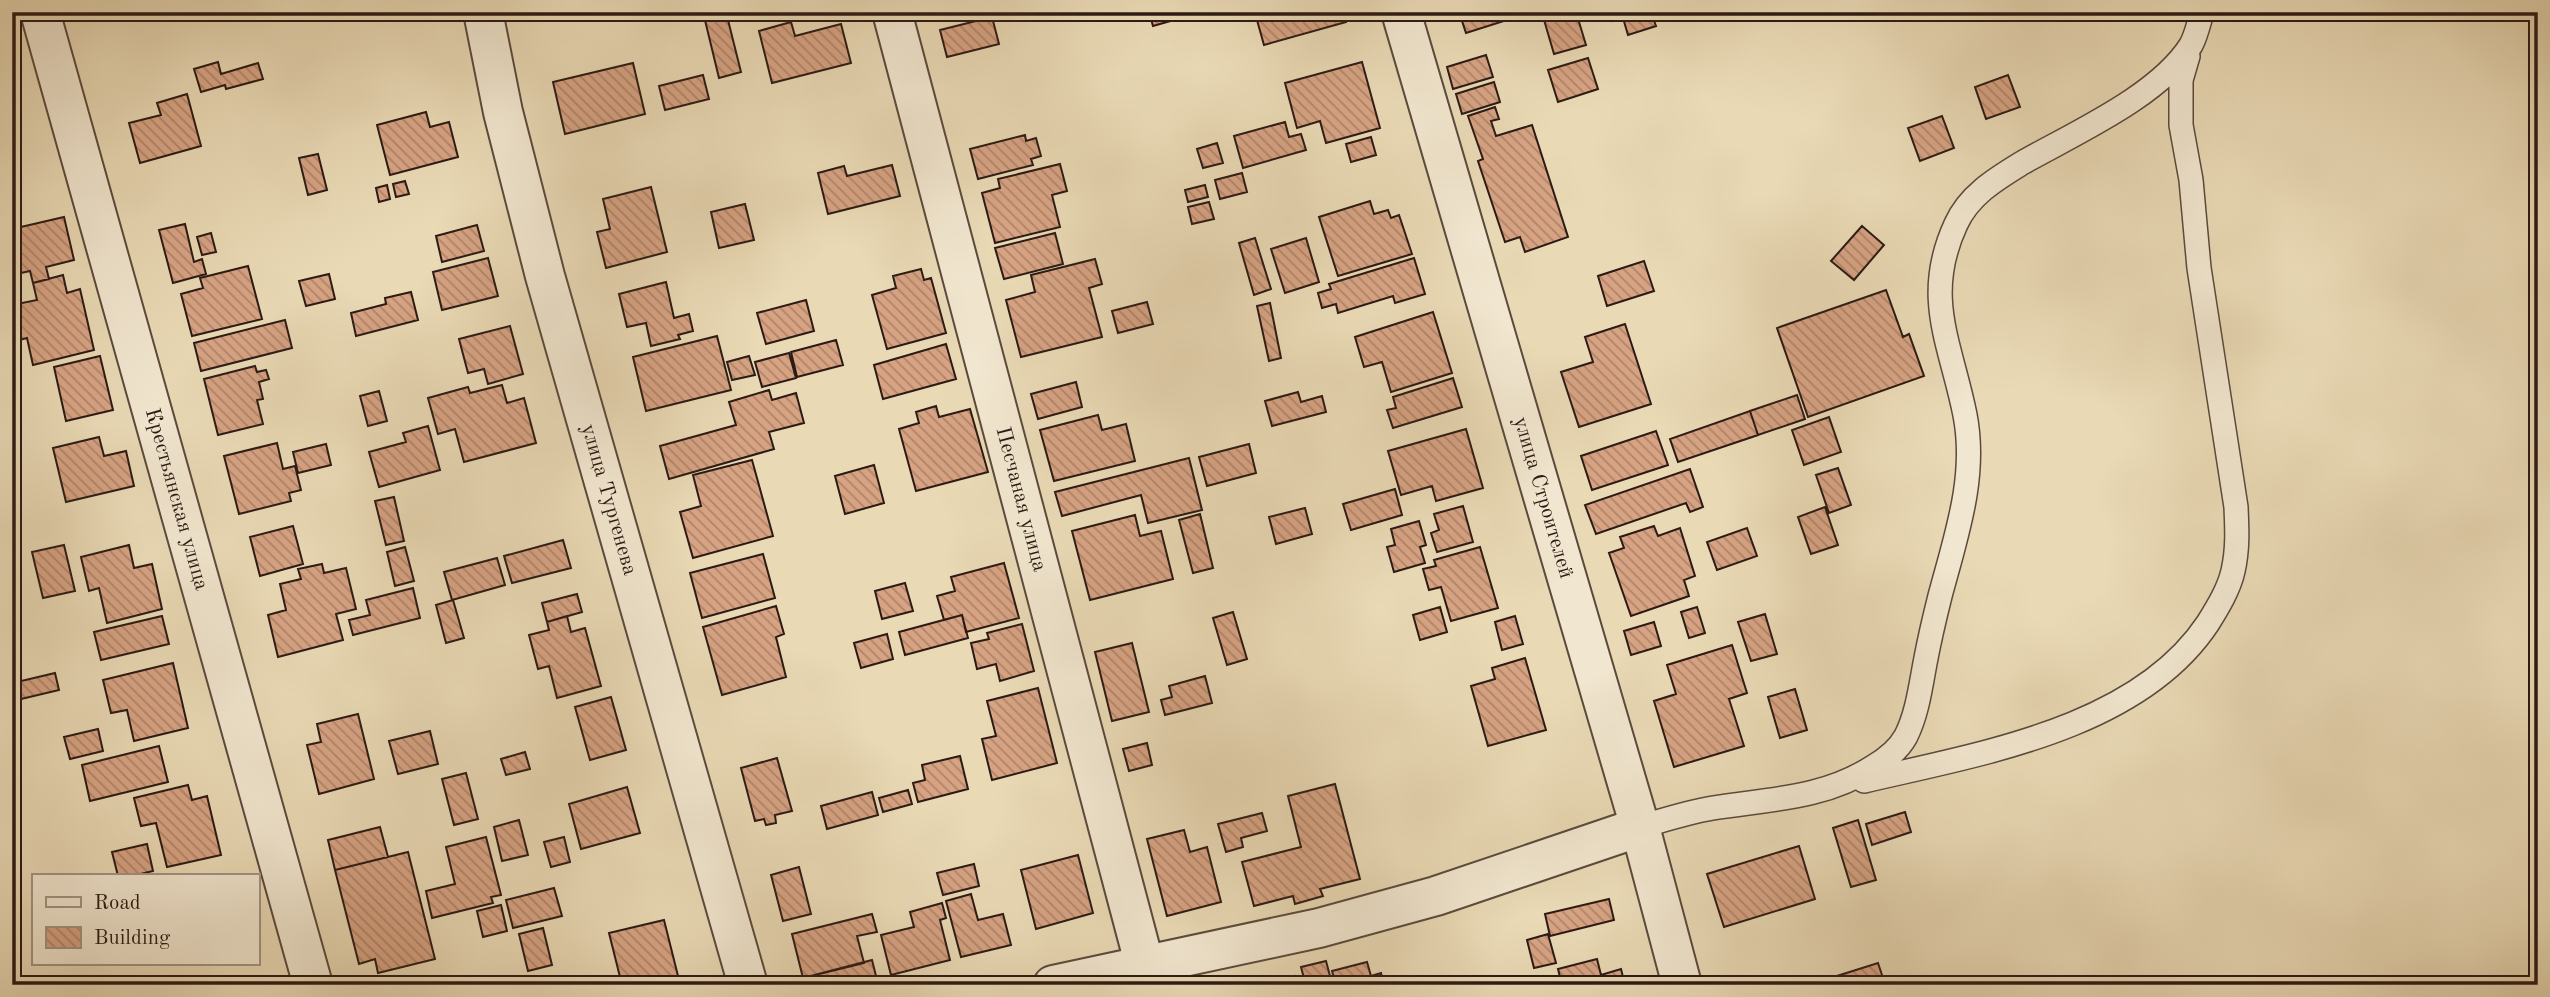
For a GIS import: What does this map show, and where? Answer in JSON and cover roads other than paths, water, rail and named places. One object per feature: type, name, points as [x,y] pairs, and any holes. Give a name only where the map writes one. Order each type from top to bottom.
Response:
[{"type":"street","name":"Крестьянская улица","points":[[40,12],[313,985]]},
{"type":"street","name":"улица Тургенева","points":[[483,12],[503,112],[545,275],[748,985]]},
{"type":"street","name":"Песчаная улица","points":[[892,12],[1147,975]]},
{"type":"street","name":"улица Строителей","points":[[1401,12],[1640,827],[1682,985]]},
{"type":"street","points":[[1053,985],[1147,975],[1436,896],[1640,827]]},
{"type":"lane","points":[[1640,827],[1683,814],[1796,797],[2021,743],[2074,722],[2143,687],[2174,662],[2199,636],[2218,607],[2232,573],[2237,546],[2236,507],[2199,268],[2191,180],[2181,125],[2181,80],[2202,12]]},
{"type":"lane","points":[[1832,788],[1887,758],[1906,737],[1919,696],[1936,612],[1967,491],[1969,456],[1965,416],[1942,323],[1938,291],[1943,259],[1956,223],[1970,200],[1993,180],[2131,101],[2171,70],[2192,43]]}]
